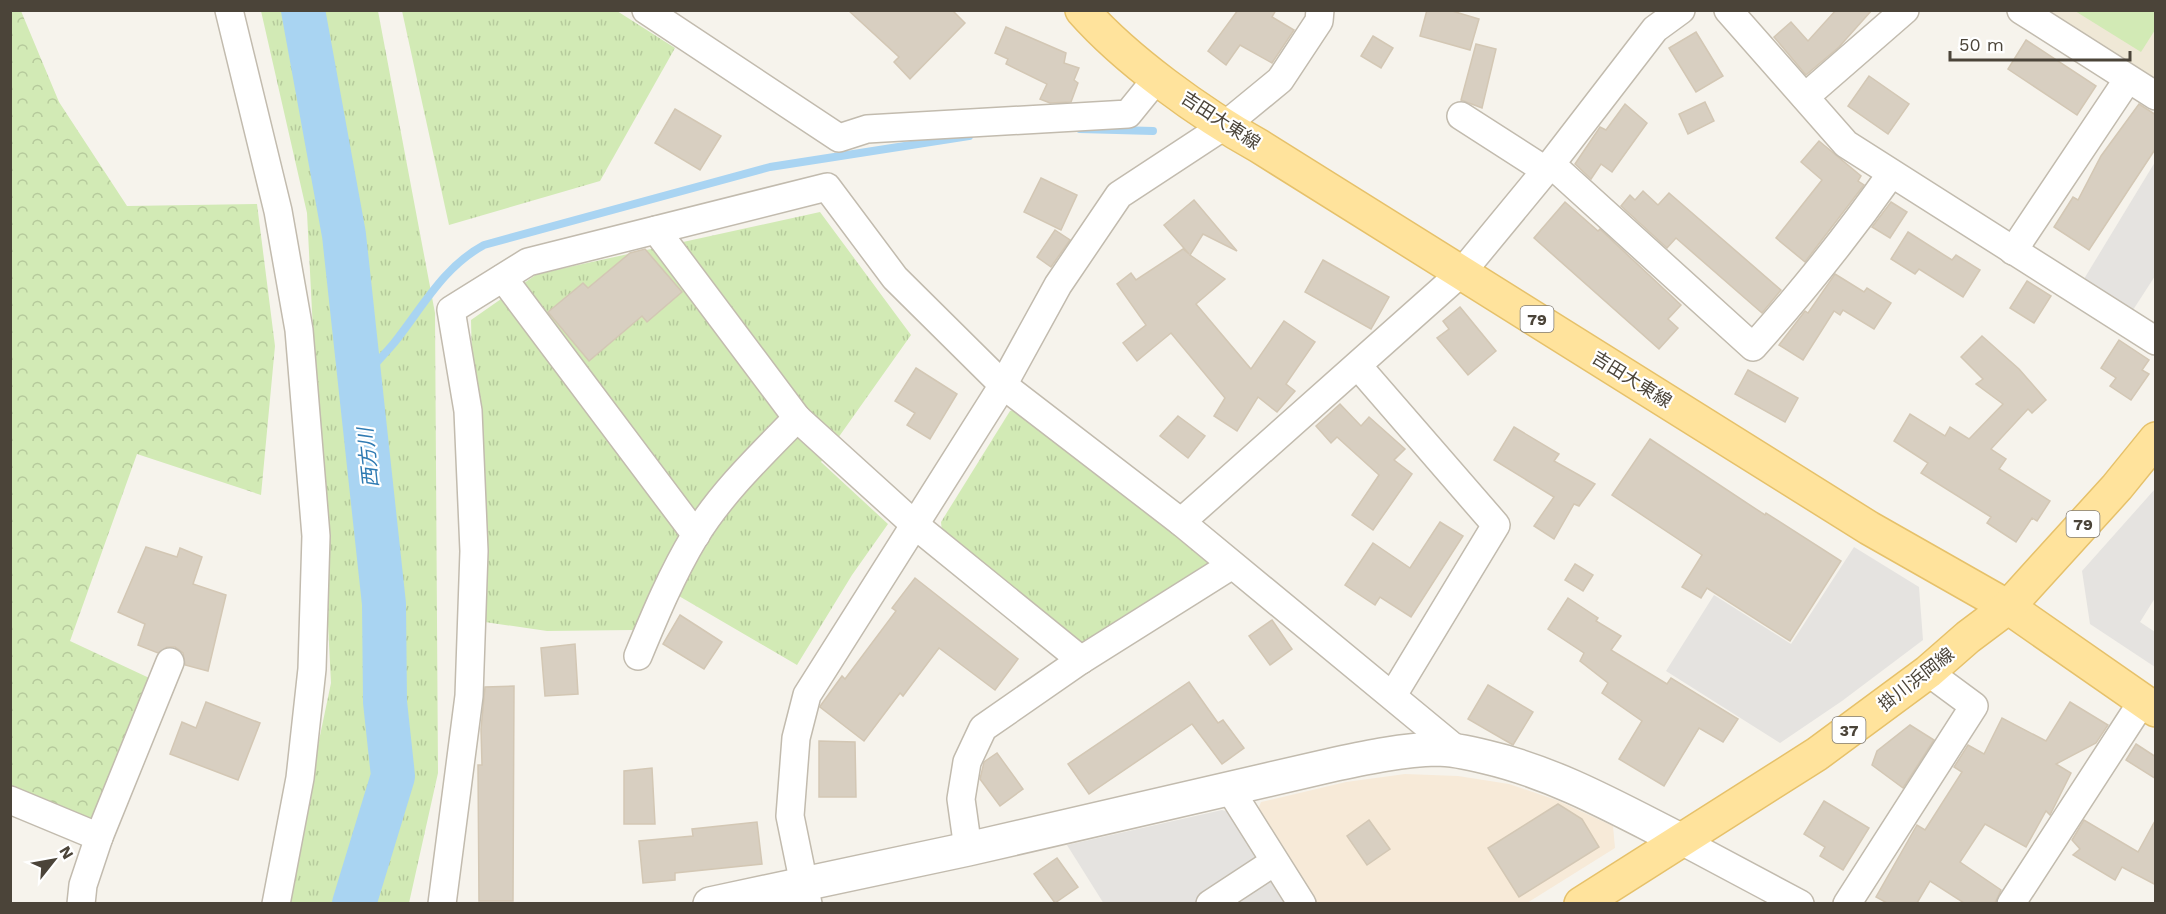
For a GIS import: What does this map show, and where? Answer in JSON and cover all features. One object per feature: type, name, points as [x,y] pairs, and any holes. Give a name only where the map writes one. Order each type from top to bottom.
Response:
[{"type":"main road","name":"吉田大東線","points":[[1082,10],[1105,36],[1224,126],[1462,272],[1869,528],[2008,608]]},
{"type":"main road","name":"79","points":[[2008,608],[2117,487],[2156,439]]},
{"type":"main road","name":"掛川浜岡線","points":[[1581,903],[1816,754],[1928,672],[1968,637],[2008,608]]},
{"type":"main road","points":[[2008,608],[2149,706]]},
{"type":"street","points":[[229,10],[278,211],[299,330],[316,536],[312,669],[303,745],[276,903]]},
{"type":"street","points":[[646,10],[839,138],[867,129],[1128,114],[1158,77]]},
{"type":"street","points":[[805,893],[790,816],[796,738],[807,695],[1003,385],[1058,285],[1119,195],[1224,126],[1280,80],[1319,21],[1320,10]]},
{"type":"street","points":[[1181,522],[1462,272],[1548,167],[1655,29],[1681,10]]},
{"type":"street","points":[[1728,10],[1846,144],[2156,341]]},
{"type":"street","points":[[1805,98],[1905,10]]},
{"type":"street","points":[[2021,10],[2156,96]]},
{"type":"street","points":[[2013,251],[2128,79]]},
{"type":"street","points":[[1461,116],[1548,167],[1753,347],[1847,237],[1891,174]]},
{"type":"street","points":[[442,903],[469,696],[474,551],[468,411],[451,310],[528,262],[827,187],[895,278],[1003,385],[1181,522],[1457,750]]},
{"type":"street","points":[[656,230],[797,418],[915,525],[1081,660]]},
{"type":"street","points":[[503,278],[696,535]]},
{"type":"street","points":[[1358,366],[1496,525],[1393,695]]},
{"type":"street","points":[[638,656],[660,602],[696,535],[737,480],[797,418]]},
{"type":"street","points":[[968,849],[961,799],[967,762],[983,728],[1081,660],[1232,565]]},
{"type":"street","points":[[81,903],[83,885],[99,837],[170,662]]},
{"type":"street","points":[[1847,903],[1974,706],[1928,672]]},
{"type":"street","points":[[2011,903],[2149,706]]},
{"type":"street","points":[[710,903],[805,893],[968,849],[1229,788],[1377,756],[1437,749],[1457,750],[1527,767],[1607,802],[1800,903]]},
{"type":"street","points":[[1229,788],[1302,903]]},
{"type":"street","points":[[10,800],[99,837]]},
{"type":"street","points":[[1209,903],[1274,861]]},
{"type":"shaded area","points":[[2039,11],[2155,11],[2155,85]]},
{"type":"shaded area","points":[[2155,162],[2155,276],[2133,310],[2084,279]]},
{"type":"shaded area","points":[[2155,489],[2155,598],[2140,622],[2155,632],[2155,667],[2090,624],[2082,571]]},
{"type":"shaded area","points":[[1854,547],[1919,587],[1923,640],[1842,701],[1780,743],[1666,671],[1714,595],[1791,644]]},
{"type":"shaded area","points":[[1405,774],[1458,776],[1509,784],[1559,801],[1613,826],[1615,848],[1527,903],[1312,903],[1256,814],[1261,802],[1346,782]]},
{"type":"shaded area","points":[[1222,810],[1236,814],[1260,852],[1257,865],[1196,903],[1104,904],[1067,845]]},
{"type":"shaded area","points":[[1266,878],[1279,882],[1292,904],[1228,904]]},
{"type":"green space","points":[[10,11],[21,11],[59,102],[127,206],[257,204],[275,346],[261,495],[137,454],[70,641],[160,683],[99,837],[11,811]]},
{"type":"green space","points":[[261,11],[378,11],[435,313],[438,773],[409,903],[285,903],[331,683],[307,213]]},
{"type":"green space","points":[[402,11],[617,11],[675,48],[600,181],[449,225]]},
{"type":"green space","points":[[2075,11],[2155,11],[2155,30],[2141,52]]},
{"type":"green space","points":[[820,212],[911,335],[821,462],[888,524],[852,575],[797,665],[672,592],[633,630],[547,631],[478,621],[471,320],[537,274]]},
{"type":"green space","points":[[1023,407],[1210,559],[1209,570],[1080,645],[942,532],[941,522],[1010,411]]},
{"type":"building","points":[[848,10],[952,10],[965,23],[910,79],[894,62],[899,57]]},
{"type":"building","points":[[1238,10],[1276,10],[1272,17],[1294,30],[1272,63],[1240,45],[1226,65],[1208,51]]},
{"type":"building","points":[[1427,10],[1449,10],[1479,19],[1470,50],[1420,36]]},
{"type":"building","points":[[1836,10],[1872,10],[1839,47],[1806,75],[1774,37],[1791,22],[1808,41]]},
{"type":"building","points":[[1006,27],[1066,53],[1064,63],[1079,68],[1074,80],[1078,83],[1071,102],[1050,103],[1040,99],[1047,84],[1006,64],[1008,59],[995,53]]},
{"type":"building","points":[[1696,32],[1723,76],[1696,92],[1669,48]]},
{"type":"building","points":[[1373,36],[1393,48],[1381,68],[1361,56]]},
{"type":"building","points":[[2026,40],[2096,86],[2077,115],[2008,69]]},
{"type":"building","points":[[1476,44],[1496,49],[1482,108],[1461,100]]},
{"type":"building","points":[[1869,76],[1909,104],[1888,134],[1848,106]]},
{"type":"building","points":[[1705,102],[1714,121],[1688,134],[1679,114]]},
{"type":"building","points":[[1625,104],[1647,123],[1612,172],[1601,164],[1591,179],[1575,164],[1600,127],[1606,130]]},
{"type":"building","points":[[2139,104],[2156,115],[2156,148],[2089,250],[2054,227],[2073,197],[2078,200],[2101,156]]},
{"type":"building","points":[[675,109],[721,136],[700,170],[655,143]]},
{"type":"building","points":[[1819,141],[1861,176],[1858,181],[1864,185],[1805,262],[1776,238],[1822,180],[1801,162]]},
{"type":"building","points":[[1041,178],[1077,195],[1061,230],[1024,212]]},
{"type":"building","points":[[1643,191],[1658,205],[1669,193],[1781,290],[1762,313],[1676,238],[1667,248],[1621,206],[1630,195],[1635,200]]},
{"type":"building","points":[[1194,200],[1237,251],[1203,234],[1190,255],[1225,279],[1196,304],[1251,369],[1284,321],[1315,342],[1286,384],[1295,391],[1277,412],[1258,397],[1237,431],[1214,416],[1225,398],[1171,333],[1137,361],[1123,343],[1146,325],[1117,284],[1131,273],[1136,280],[1183,249],[1189,254],[1164,225]]},
{"type":"building","points":[[1565,202],[1598,231],[1600,229],[1681,305],[1668,319],[1678,328],[1659,349],[1534,238]]},
{"type":"building","points":[[1891,202],[1907,212],[1890,238],[1872,227]]},
{"type":"building","points":[[1055,230],[1070,240],[1051,267],[1037,257]]},
{"type":"building","points":[[1908,232],[1952,260],[1956,255],[1980,270],[1963,297],[1919,269],[1915,274],[1891,259]]},
{"type":"building","points":[[645,249],[682,292],[647,322],[642,316],[589,361],[548,312],[583,283],[588,288],[630,253]]},
{"type":"building","points":[[1323,260],[1389,297],[1371,329],[1305,292]]},
{"type":"building","points":[[1835,274],[1864,292],[1867,288],[1891,303],[1874,329],[1843,310],[1840,315],[1834,311],[1803,360],[1779,345],[1805,311],[1808,313]]},
{"type":"building","points":[[2027,281],[2051,296],[2034,323],[2010,308]]},
{"type":"building","points":[[1460,307],[1496,351],[1468,375],[1437,338],[1449,329],[1443,321]]},
{"type":"building","points":[[1982,336],[2019,369],[2046,400],[2032,413],[2028,409],[1991,449],[2006,459],[1999,469],[2050,501],[2037,521],[2032,518],[2016,542],[1987,523],[1991,517],[1921,473],[1928,463],[1894,441],[1910,414],[1945,436],[1950,427],[1969,439],[2003,404],[1976,384],[1983,379],[1961,357]]},
{"type":"building","points":[[2119,340],[2149,360],[2142,370],[2149,374],[2131,400],[2110,386],[2116,378],[2101,368]]},
{"type":"building","points":[[916,368],[957,394],[930,439],[907,425],[915,413],[895,401]]},
{"type":"building","points":[[1748,370],[1798,398],[1785,422],[1735,394]]},
{"type":"building","points":[[1340,404],[1361,426],[1369,417],[1405,449],[1394,460],[1412,474],[1373,530],[1352,515],[1379,475],[1337,437],[1331,443],[1316,426]]},
{"type":"building","points":[[1178,416],[1205,436],[1188,458],[1160,436]]},
{"type":"building","points":[[1514,427],[1559,454],[1554,461],[1595,484],[1579,506],[1574,504],[1554,539],[1534,526],[1554,497],[1494,460]]},
{"type":"building","points":[[1650,439],[1765,515],[1766,513],[1841,561],[1790,641],[1707,588],[1701,598],[1682,587],[1702,555],[1612,495]]},
{"type":"building","points":[[1440,522],[1463,536],[1411,617],[1380,597],[1375,605],[1345,585],[1373,543],[1410,568]]},
{"type":"building","points":[[146,547],[177,557],[180,548],[202,557],[193,584],[226,595],[208,671],[185,665],[183,653],[175,647],[167,647],[158,653],[138,645],[145,624],[118,612]]},
{"type":"building","points":[[1575,564],[1593,575],[1583,591],[1565,580]]},
{"type":"building","points":[[915,578],[1018,659],[995,690],[939,648],[903,696],[900,693],[864,741],[820,707],[842,676],[845,679],[896,611],[892,608]]},
{"type":"building","points":[[1568,598],[1598,618],[1596,621],[1621,636],[1611,650],[1667,684],[1671,678],[1738,719],[1723,742],[1699,728],[1664,786],[1619,759],[1642,721],[1602,693],[1608,683],[1580,661],[1584,653],[1548,629]]},
{"type":"building","points":[[680,615],[722,642],[704,669],[663,644]]},
{"type":"building","points":[[1272,620],[1292,649],[1270,665],[1249,636]]},
{"type":"building","points":[[575,644],[578,694],[545,696],[541,648]]},
{"type":"building","points":[[1189,682],[1218,723],[1223,720],[1244,748],[1222,764],[1192,724],[1089,794],[1068,764]]},
{"type":"building","points":[[1488,685],[1533,712],[1513,745],[1468,719]]},
{"type":"building","points":[[514,686],[513,901],[479,901],[478,765],[482,765],[481,729],[485,687]]},
{"type":"building","points":[[206,702],[260,723],[238,780],[170,754],[182,722],[196,728]]},
{"type":"building","points":[[2070,702],[2108,725],[2096,743],[2056,764],[2071,773],[2050,815],[2046,811],[2026,847],[1985,824],[1960,862],[2001,890],[1995,903],[1964,903],[1930,881],[1917,903],[1887,903],[1876,897],[1917,825],[1925,830],[1962,772],[1954,767],[1968,745],[1984,754],[2002,718],[2046,741]]},
{"type":"building","points":[[1910,725],[1934,740],[1903,788],[1872,765],[1877,751]]},
{"type":"building","points":[[819,741],[855,742],[856,797],[819,797]]},
{"type":"building","points":[[2136,744],[2156,757],[2156,779],[2126,760]]},
{"type":"building","points":[[997,753],[1023,789],[1000,806],[980,779],[984,762]]},
{"type":"building","points":[[652,768],[655,824],[624,824],[624,771]]},
{"type":"building","points":[[1824,801],[1869,828],[1843,870],[1820,856],[1825,847],[1804,834]]},
{"type":"building","points":[[1558,804],[1582,819],[1599,847],[1519,897],[1488,848]]},
{"type":"building","points":[[2156,819],[2156,885],[2122,867],[2115,880],[2073,855],[2080,849],[2072,840],[2084,820],[2138,852]]},
{"type":"building","points":[[1369,820],[1390,849],[1367,865],[1347,836]]},
{"type":"building","points":[[757,822],[762,864],[675,873],[675,880],[643,883],[639,841],[693,836],[692,829]]},
{"type":"building","points":[[1057,858],[1078,887],[1055,903],[1034,874]]},
{"type":"waterway","name":"西方川","points":[[303,10],[344,235],[384,604],[385,702],[393,776],[354,904]]},
{"type":"waterway","points":[[1080,129],[1153,131]]},
{"type":"waterway","points":[[360,381],[394,343],[445,276],[484,245],[770,167],[969,136]]}]
